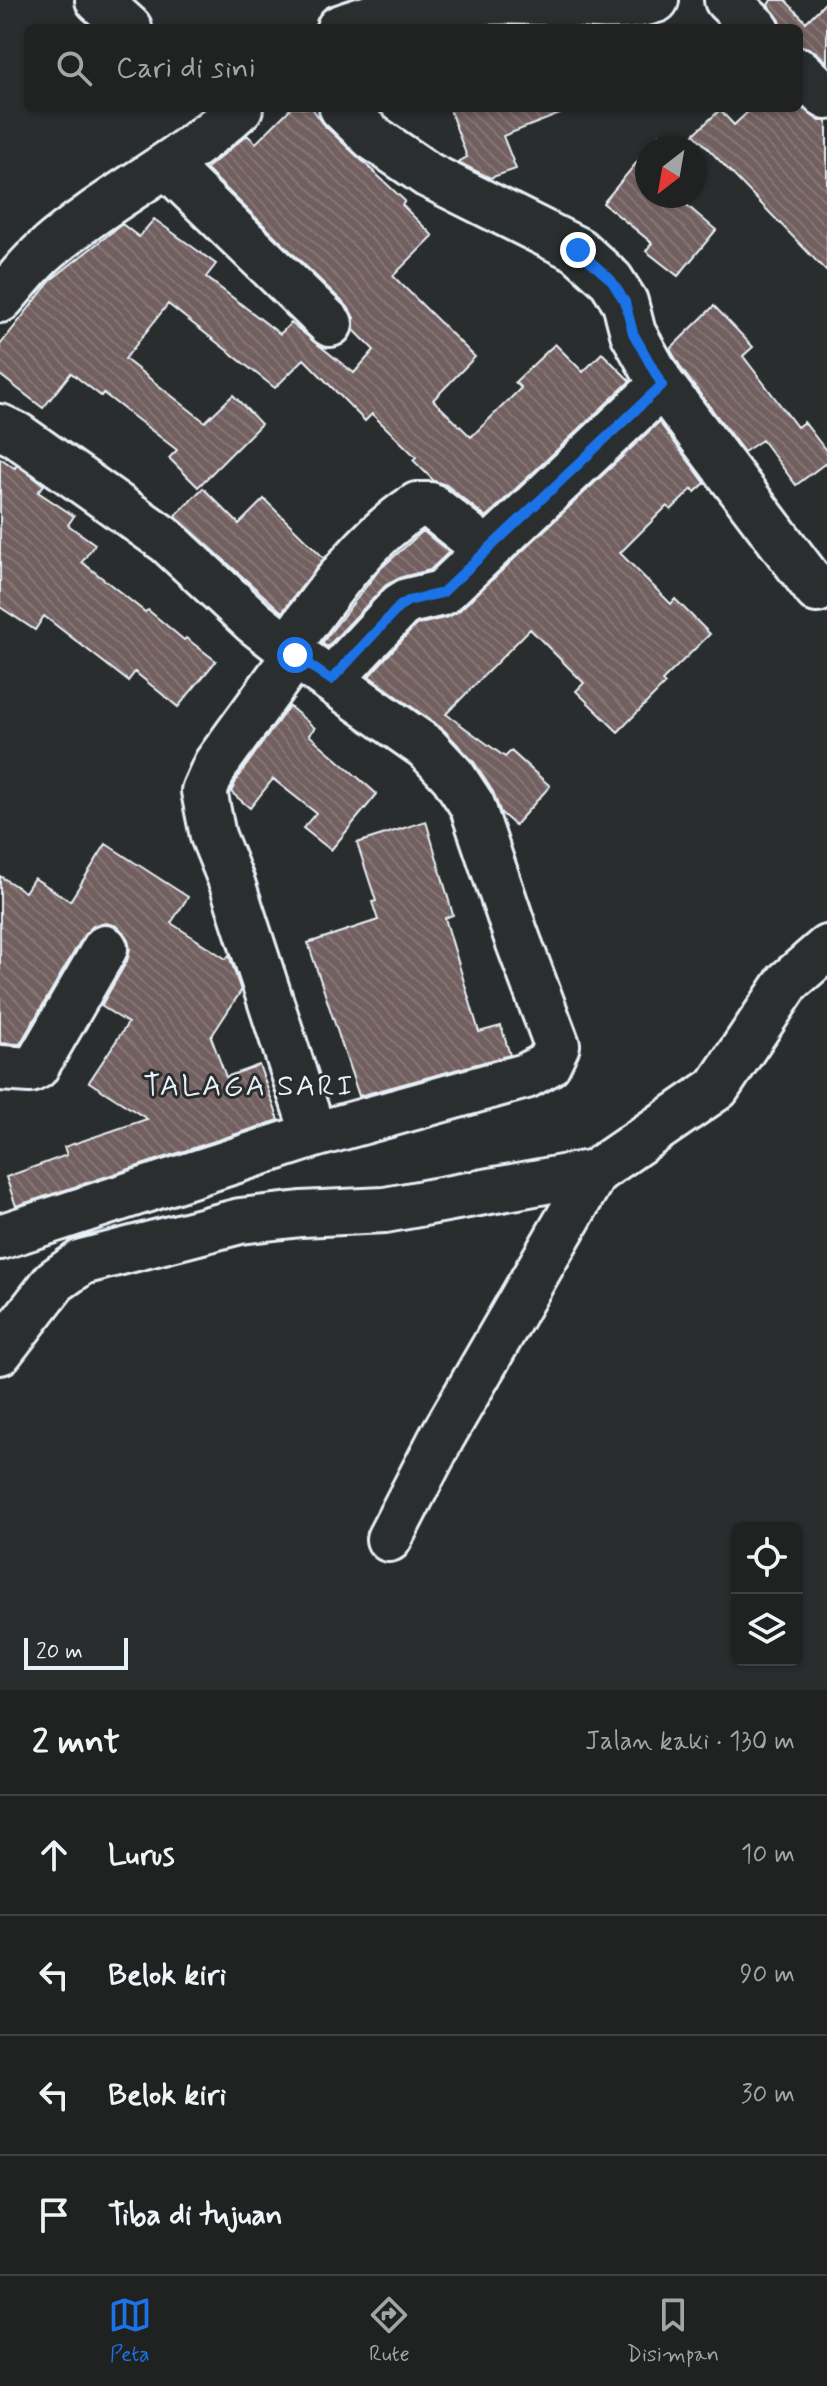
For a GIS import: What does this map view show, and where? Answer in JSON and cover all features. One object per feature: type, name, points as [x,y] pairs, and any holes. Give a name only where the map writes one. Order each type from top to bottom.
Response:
[{"type":"street","points":[[98,0],[125,24]]},
{"type":"street","points":[[350,24],[377,14],[454,1],[608,6],[646,4],[656,0]]},
{"type":"street","points":[[727,0],[752,24]]},
{"type":"street","points":[[803,74],[827,97]]},
{"type":"street","points":[[0,300],[45,251],[132,187],[168,167],[229,112]]},
{"type":"street","points":[[346,112],[372,137],[428,175],[578,250],[611,280],[625,302],[633,333],[662,385],[817,590]]},
{"type":"street","points":[[168,167],[330,324]]},
{"type":"street","points":[[331,680],[400,606],[408,601],[442,593],[662,385]]},
{"type":"street","points":[[0,427],[17,435],[167,541],[254,622],[426,747],[453,776],[472,805],[557,1045],[548,1064],[526,1076],[314,1135],[0,1237]]},
{"type":"street","points":[[314,1135],[232,883],[213,836],[204,798],[206,784],[333,586],[374,540],[417,505],[430,505],[487,550]]},
{"type":"street","points":[[0,1068],[30,1070],[36,1067],[105,948]]},
{"type":"street","points":[[0,1352],[55,1281],[82,1262],[240,1221],[385,1210],[595,1172],[717,1088],[788,982],[827,948]]},
{"type":"street","points":[[389,1539],[442,1437],[595,1172]]},
{"type":"building","points":[[771,0],[785,0],[806,22],[827,1],[827,62],[816,52],[803,47],[803,24],[780,24],[768,5]]},
{"type":"building","points":[[803,109],[820,121],[827,121],[827,272],[707,147],[707,136],[694,134],[718,112],[722,112],[734,125],[748,112],[803,112]]},
{"type":"building","points":[[287,112],[315,112],[325,126],[405,201],[402,205],[433,236],[393,276],[475,357],[433,400],[471,437],[521,388],[515,382],[555,344],[583,372],[602,353],[630,381],[486,517],[446,485],[434,481],[413,460],[416,457],[372,414],[365,421],[304,359],[275,388],[168,304],[125,359],[205,422],[233,395],[261,424],[198,487],[169,458],[177,450],[103,393],[101,396],[71,373],[43,408],[0,375],[0,345],[52,279],[122,224],[139,237],[154,219],[216,264],[206,277],[280,334],[291,323],[354,373],[374,350],[354,330],[354,318],[348,307],[206,169],[247,135],[256,143]]},
{"type":"building","points":[[450,112],[565,112],[503,136],[516,169],[490,178],[458,162],[467,157]]},
{"type":"building","points":[[635,164],[635,208],[690,208],[716,230],[678,276],[646,251],[652,243],[603,203]]},
{"type":"building","points":[[714,306],[753,347],[743,356],[797,427],[804,422],[827,452],[827,462],[796,485],[762,440],[744,452],[670,349]]},
{"type":"building","points":[[659,422],[705,483],[695,492],[692,489],[671,510],[667,506],[620,553],[671,604],[675,599],[710,634],[662,681],[665,684],[618,732],[576,691],[584,683],[530,629],[446,714],[505,757],[511,751],[550,786],[515,825],[501,813],[493,792],[474,762],[444,730],[369,676],[416,625],[459,611]]},
{"type":"building","points":[[0,458],[15,468],[17,465],[44,485],[38,492],[74,516],[68,525],[95,544],[82,562],[145,612],[148,610],[216,661],[178,707],[135,672],[128,681],[44,616],[35,630],[0,607]]},
{"type":"building","points":[[203,488],[239,524],[264,499],[324,558],[282,612],[175,516]]},
{"type":"building","points":[[423,531],[449,552],[430,570],[402,577],[386,585],[327,647],[322,643],[380,569]]},
{"type":"building","points":[[289,706],[315,728],[309,735],[377,794],[331,850],[303,828],[316,813],[273,779],[250,808],[231,792],[238,777]]},
{"type":"building","points":[[426,821],[453,915],[445,918],[479,1032],[501,1026],[510,1055],[359,1096],[308,943],[378,920],[372,902],[376,901],[357,843]]},
{"type":"building","points":[[106,844],[188,897],[171,923],[226,959],[229,955],[241,991],[211,1037],[226,1077],[259,1065],[279,1120],[16,1206],[6,1177],[67,1155],[64,1147],[147,1119],[89,1082],[128,1023],[101,1006],[127,961],[130,949],[127,936],[117,926],[106,923],[93,926],[84,935],[20,1044],[0,1043],[0,876],[25,892],[34,878],[70,901]]},
{"type":"district","name":"TALAGA SARI","points":[[249,1086]]},
{"type":"route","points":[[295,655],[331,680],[400,606],[408,601],[442,593],[662,385],[633,333],[625,302],[611,280],[578,250]]}]
